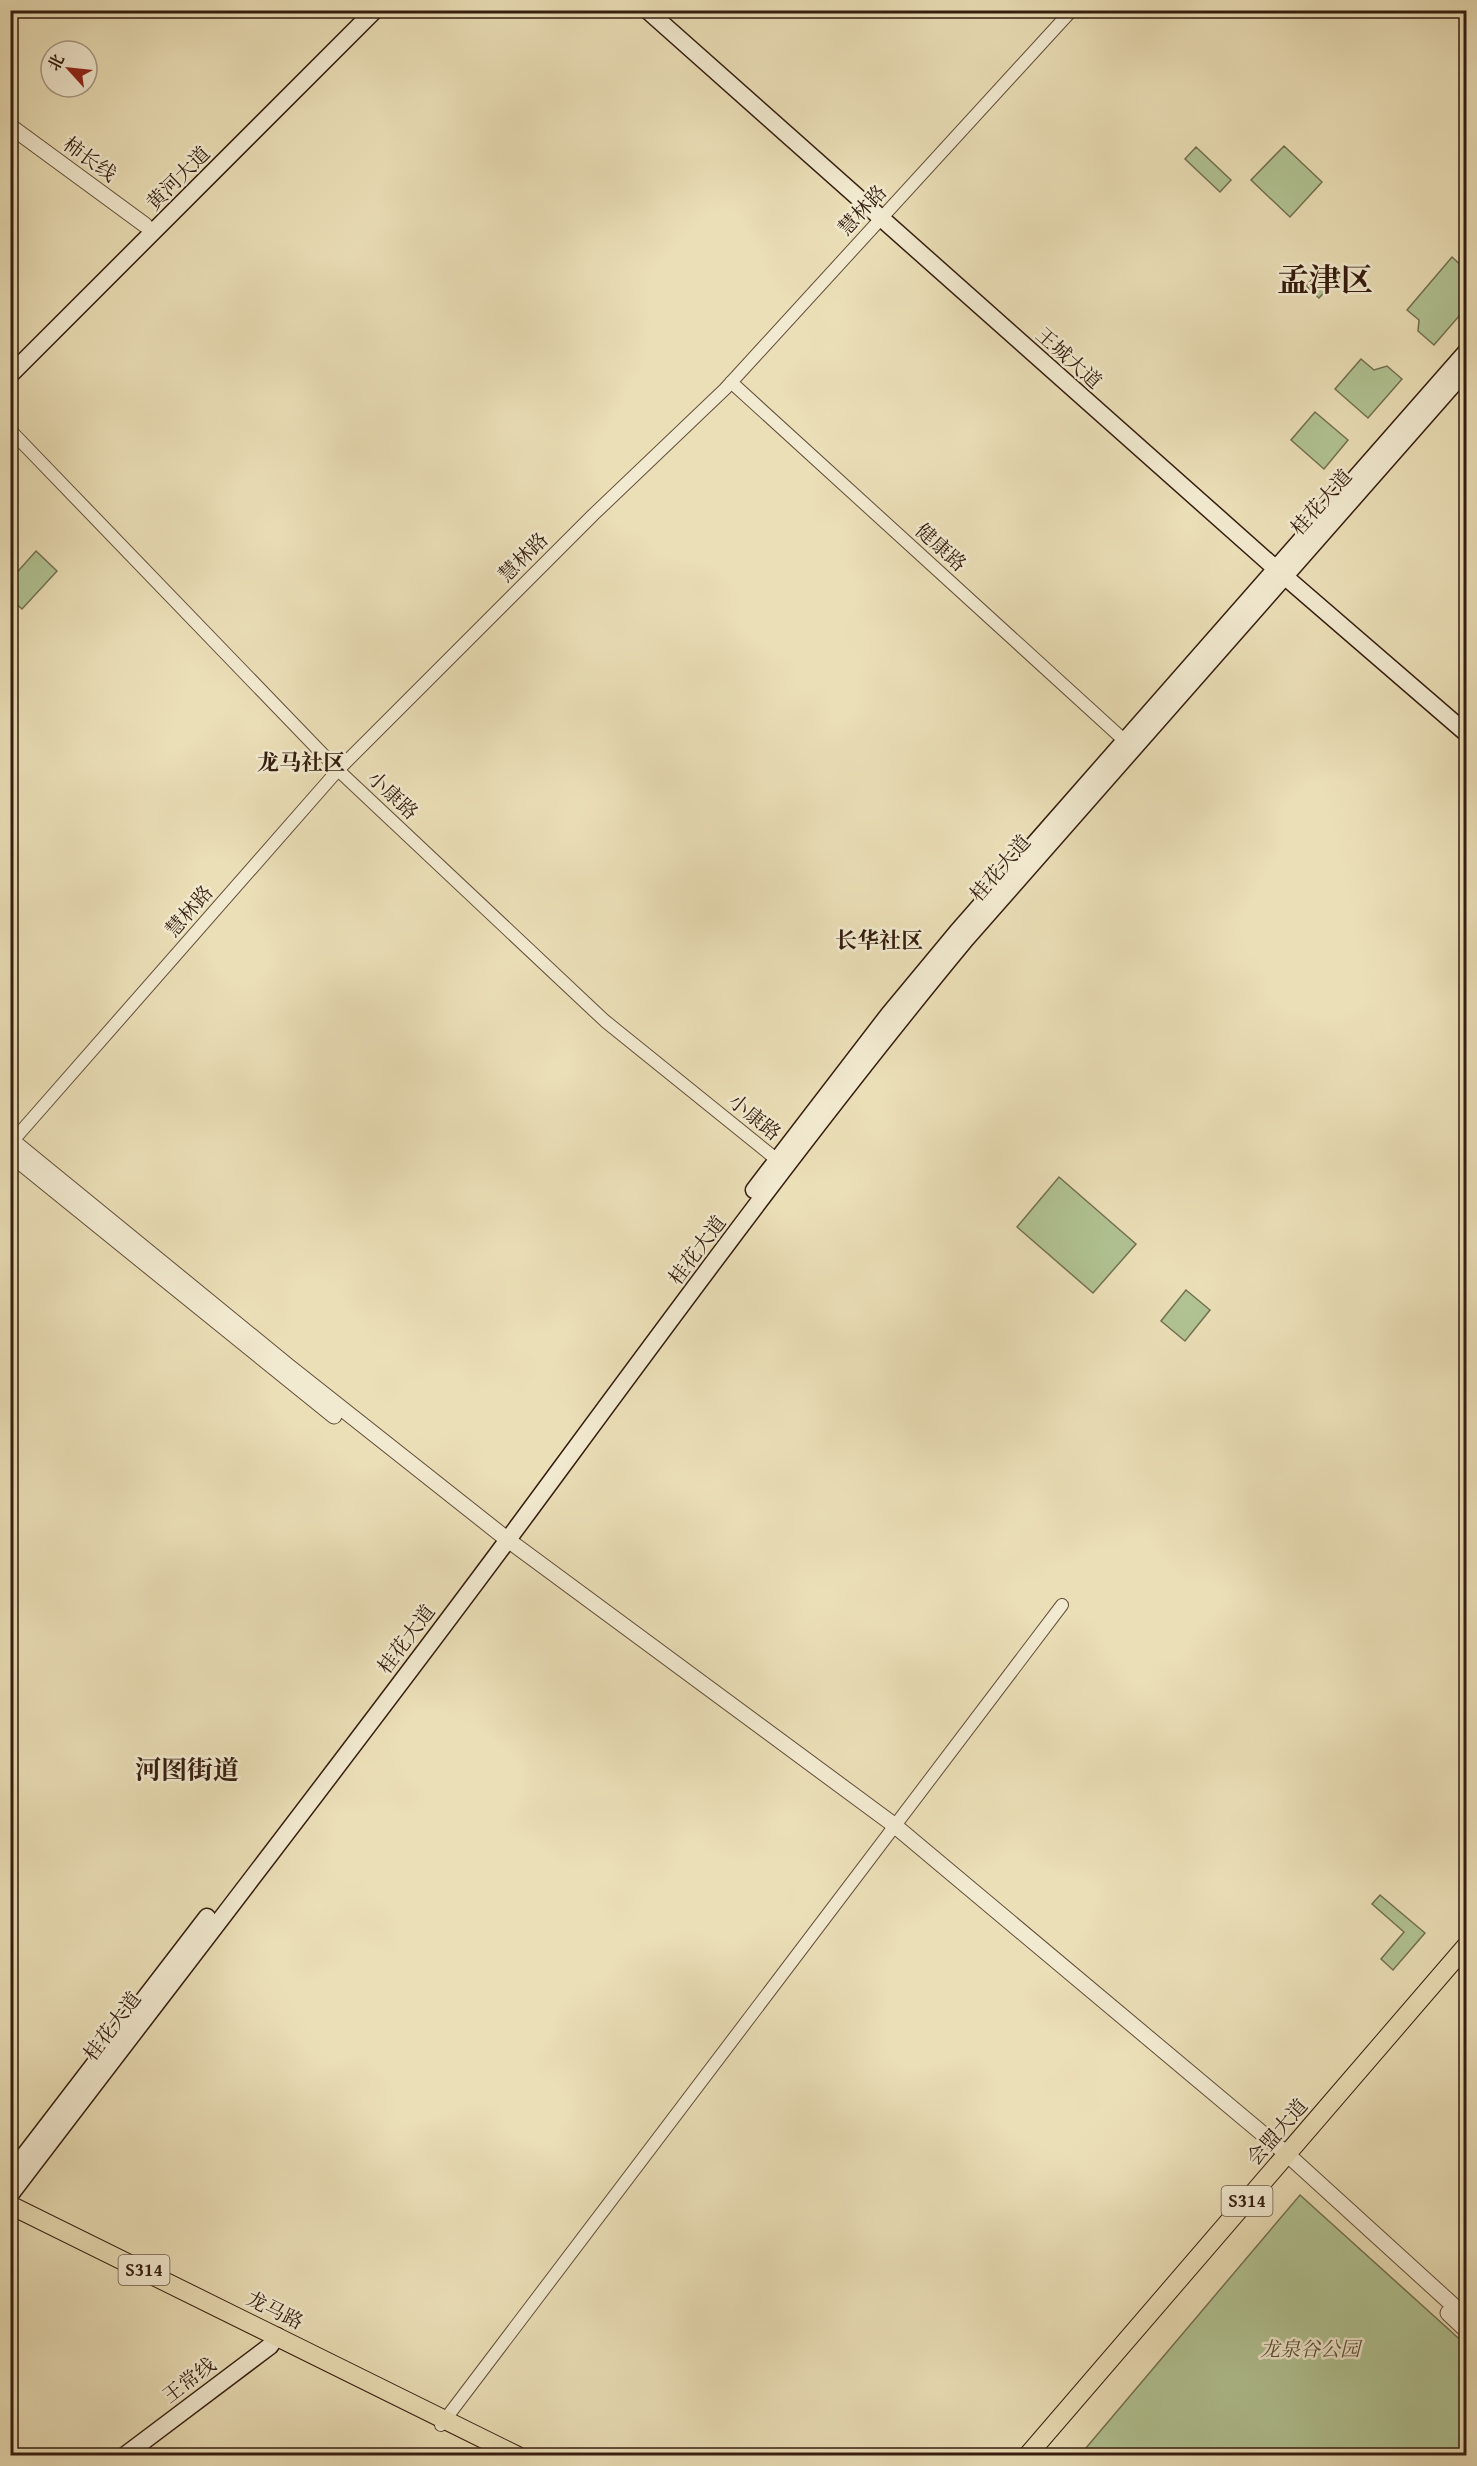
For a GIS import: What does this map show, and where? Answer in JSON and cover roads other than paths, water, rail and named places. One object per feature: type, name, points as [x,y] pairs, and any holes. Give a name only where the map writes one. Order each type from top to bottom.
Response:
[{"type":"main road","name":"黄河大道","points":[[10,361],[359,10]]},
{"type":"main road","name":"黄河大道","points":[[10,375],[375,10]]},
{"type":"main road","name":"王城大道","points":[[647,10],[884,216],[1467,733]]},
{"type":"main road","name":"王城大道","points":[[659,10],[884,216]]},
{"type":"main road","name":"桂花大道","points":[[10,2174],[501,1540],[898,1021],[1467,352]]},
{"type":"main road","name":"桂花大道","points":[[10,2195],[501,1540],[776,1159],[957,932],[1125,741],[1281,569],[1467,370]]},
{"type":"main road","name":"王城大道","points":[[1281,569],[1467,724]]},
{"type":"main road","name":"会盟大道","points":[[1040,2456],[1467,1946]]},
{"type":"main road","name":"会盟大道","points":[[1027,2456],[1467,1964]]},
{"type":"main road","name":"龙马路","points":[[10,2205],[274,2341]]},
{"type":"main road","name":"龙马路","points":[[10,2217],[442,2423],[518,2456]]},
{"type":"main road","name":"王常线","points":[[124,2456],[274,2341]]},
{"type":"main road","name":"龙马路","points":[[442,2423],[499,2456]]},
{"type":"street","name":"慧林路","points":[[11,1148],[338,770],[593,515],[732,382],[1072,10]]},
{"type":"street","name":"柿长线","points":[[10,126],[145,225]]},
{"type":"street","name":"健康路","points":[[732,382],[1125,741]]},
{"type":"street","name":"小康路","points":[[10,430],[338,770],[605,1022],[776,1159]]},
{"type":"street","points":[[11,1148],[296,1373],[501,1540],[892,1828],[1288,2162],[1467,2317]]},
{"type":"street","points":[[442,2423],[1062,1605]]},
{"type":"street","points":[[1288,2162],[1467,2330]]},
{"type":"district","name":"孟津区","points":[[1325,280]]},
{"type":"district","name":"龙马社区","points":[[301,762]]},
{"type":"district","name":"长华社区","points":[[879,940]]},
{"type":"district","name":"河图街道","points":[[187,1770]]},
{"type":"park label","name":"龙泉谷公园","points":[[1310,2349]]}]
